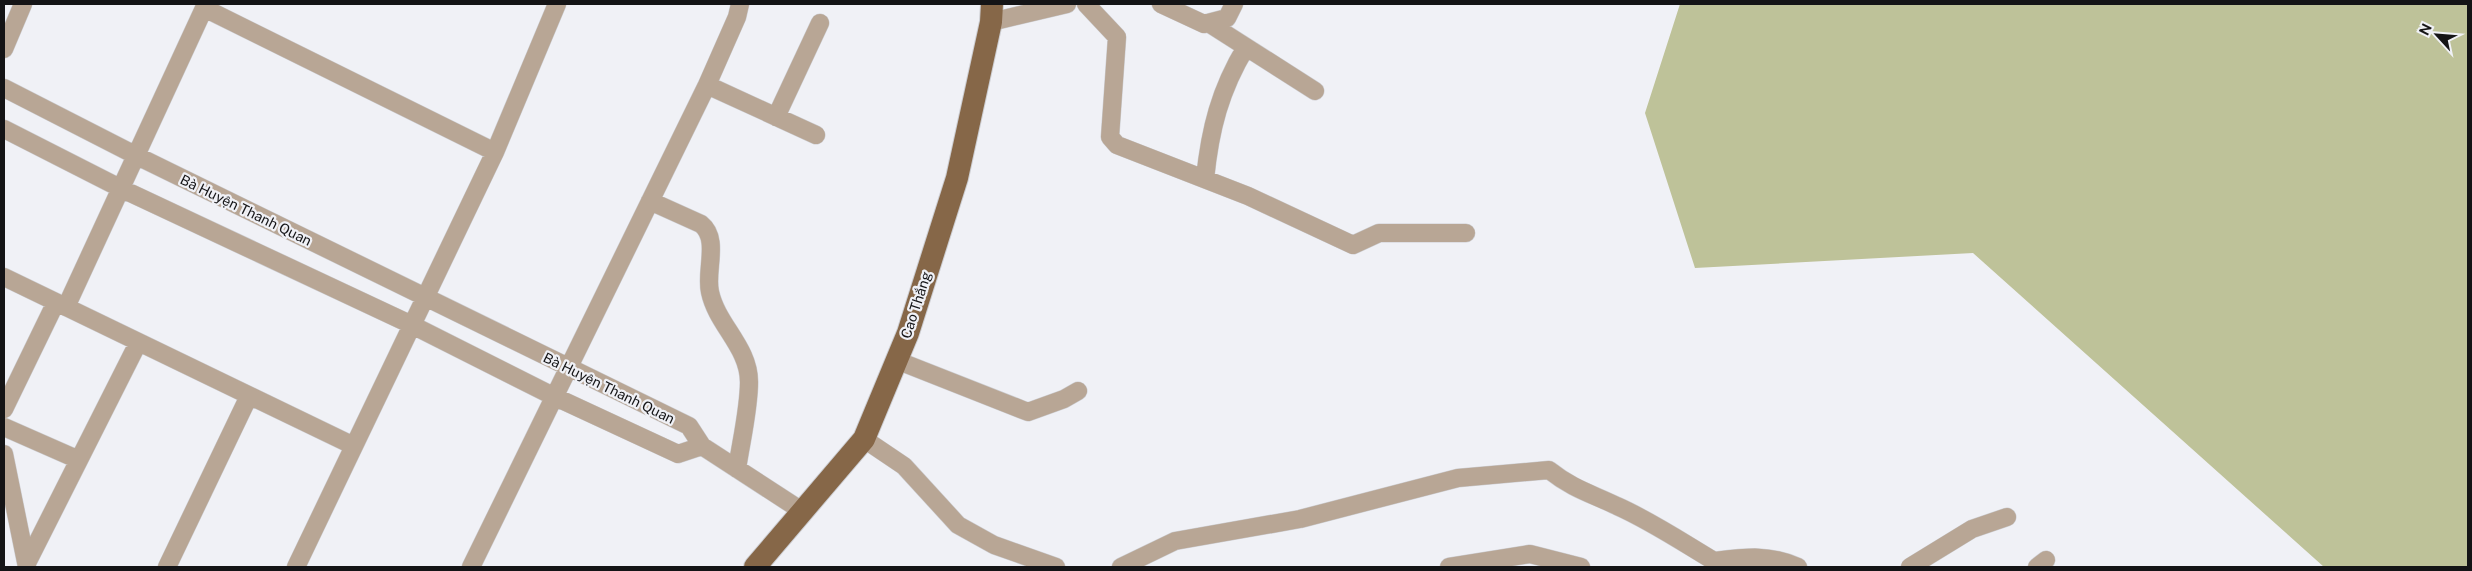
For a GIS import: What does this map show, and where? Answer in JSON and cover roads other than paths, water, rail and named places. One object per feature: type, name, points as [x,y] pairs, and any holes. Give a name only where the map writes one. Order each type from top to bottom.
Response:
[{"type":"main road","name":"Cao Thắng","points":[[755,567],[864,439],[908,333],[957,178],[991,13]]},
{"type":"street","points":[[4,48],[23,4]]},
{"type":"street","points":[[296,567],[495,152],[557,4]]},
{"type":"street","points":[[471,567],[706,85],[737,17],[740,4]]},
{"type":"street","points":[[991,13],[1068,4]]},
{"type":"street","points":[[1086,4],[1117,37],[1110,137],[1117,146],[1248,196],[1353,245],[1379,233],[1466,233]]},
{"type":"street","points":[[1161,4],[1204,24],[1210,24],[1227,18],[1234,4]]},
{"type":"street","points":[[4,409],[122,189],[205,6],[495,152]]},
{"type":"street","points":[[776,117],[820,23]]},
{"type":"street","points":[[1210,24],[1315,91]]},
{"type":"street","points":[[1205,179],[1208,142],[1219,102],[1230,74],[1246,47]]},
{"type":"street","points":[[706,85],[816,135]]},
{"type":"street","name":"Bà Huyện Thanh Quan","points":[[4,88],[137,156],[688,426],[702,446]]},
{"type":"street","points":[[4,129],[122,189],[412,325],[553,396],[678,454],[702,446],[802,511]]},
{"type":"street","points":[[650,201],[701,224],[707,229],[711,238],[708,280],[710,293],[715,307],[747,364],[750,382],[737,469]]},
{"type":"street","points":[[4,277],[354,446]]},
{"type":"street","points":[[27,565],[138,343]]},
{"type":"street","points":[[896,360],[1028,412],[1064,399],[1078,391]]},
{"type":"street","points":[[167,567],[249,396]]},
{"type":"street","points":[[4,427],[79,460]]},
{"type":"street","points":[[864,439],[904,466],[958,525],[994,546],[1056,567]]},
{"type":"street","points":[[4,454],[27,565]]},
{"type":"street","points":[[1121,567],[1175,541],[1300,519],[1458,478],[1549,470],[1568,485],[1625,510],[1718,564],[1753,556],[1780,559],[1798,567]]},
{"type":"street","points":[[1910,567],[1972,529],[2007,517]]},
{"type":"street","points":[[1449,567],[1530,554],[1581,567]]}]
